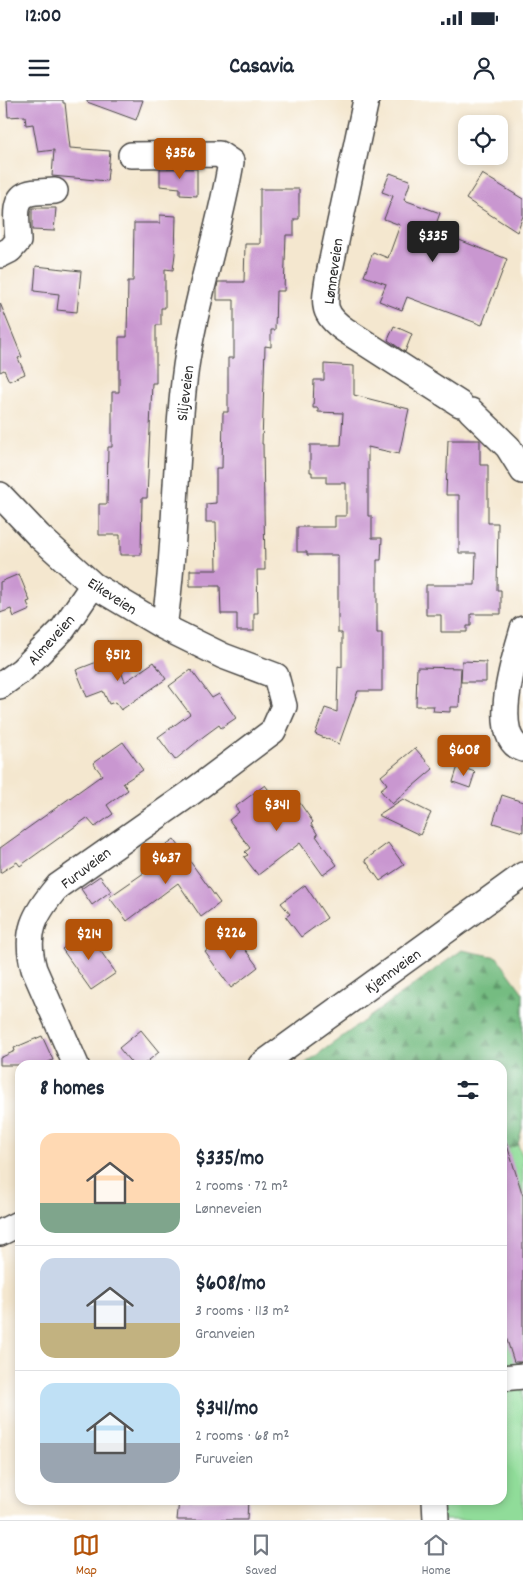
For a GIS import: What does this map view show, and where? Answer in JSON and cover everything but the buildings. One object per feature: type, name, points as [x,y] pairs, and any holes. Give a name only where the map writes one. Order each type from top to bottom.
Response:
[{"type":"street","name":"Lønneveien","points":[[363,101],[324,302],[327,313],[331,320],[345,330],[466,407],[508,447],[523,471]]},
{"type":"street","name":"Siljeveien","points":[[131,155],[219,154],[231,162],[186,365],[177,443],[172,575],[164,627]]},
{"type":"street","points":[[0,255],[10,250],[18,241],[17,207],[20,200],[28,193],[54,192]]},
{"type":"street","name":"Eikeveien","points":[[0,495],[39,536],[93,585],[164,627],[222,656],[276,676]]},
{"type":"street","name":"Almeveien","points":[[0,686],[22,670],[63,629],[93,585]]},
{"type":"street","points":[[523,629],[508,684],[506,718],[509,734],[518,748],[523,749]]},
{"type":"street","name":"Furuveien","points":[[74,1060],[34,969],[30,953],[30,936],[34,920],[42,905],[58,886],[192,792],[273,731],[284,706],[276,676]]},
{"type":"street","name":"Kjennveien","points":[[268,1060],[523,875]]},
{"type":"street","points":[[0,1233],[15,1226]]},
{"type":"street","points":[[507,1378],[523,1376]]},
{"type":"street","points":[[435,1505],[436,1520]]},
{"type":"green space","points":[[462,950],[497,957],[523,993],[523,1125],[518,1145],[507,1148],[507,1060],[310,1060]]},
{"type":"green space","points":[[518,1145],[523,1157],[523,1520],[440,1520],[438,1505],[507,1505],[507,1148]]}]
